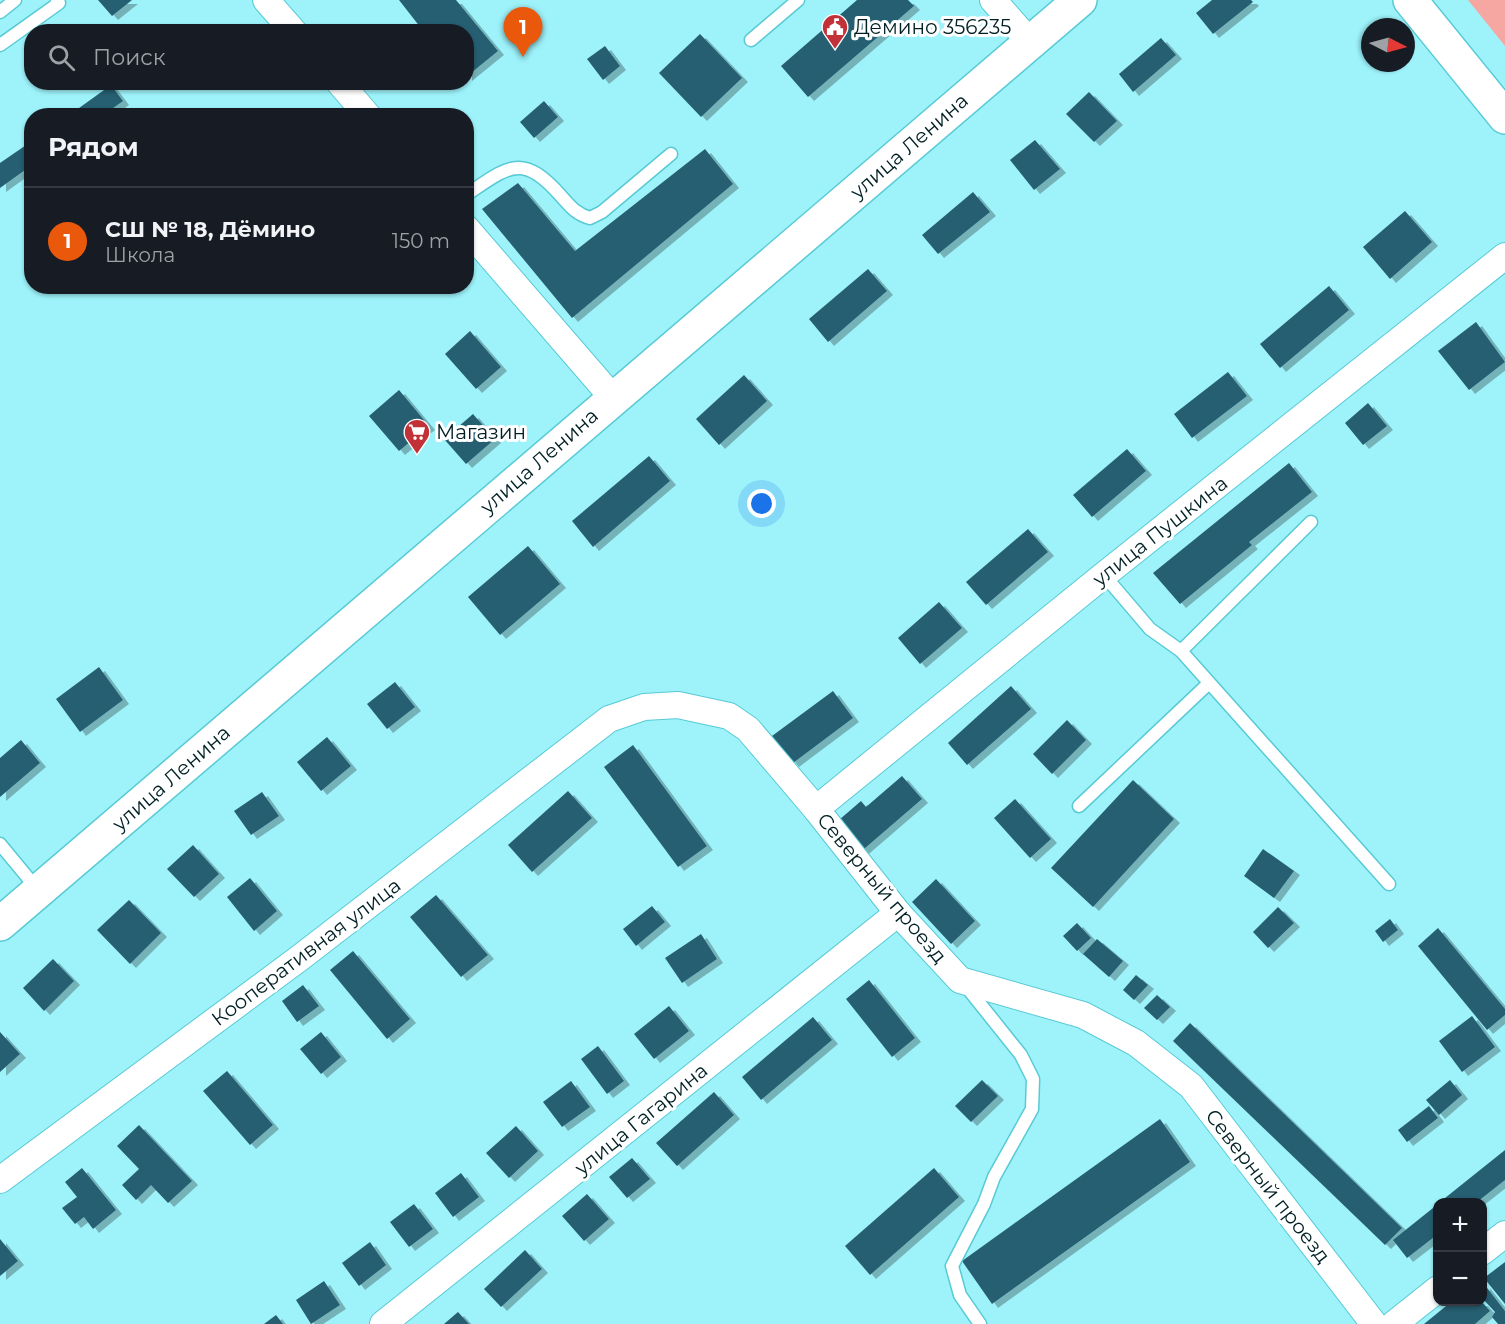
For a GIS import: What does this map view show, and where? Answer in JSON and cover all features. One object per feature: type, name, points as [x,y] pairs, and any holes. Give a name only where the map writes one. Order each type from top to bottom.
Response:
[{"type":"street","points":[[266,0],[287,24]]},
{"type":"street","points":[[993,0],[1030,42]]},
{"type":"street","name":"улица Ленина","points":[[0,924],[1080,0]]},
{"type":"street","points":[[1410,0],[1505,117]]},
{"type":"street","points":[[346,90],[361,108]]},
{"type":"street","points":[[474,237],[613,398]]},
{"type":"street","name":"улица Пушкина","points":[[816,809],[1104,575],[1505,255]]},
{"type":"street","name":"Северный проезд","points":[[609,719],[644,707],[678,705],[729,716],[748,729],[816,809],[898,913],[960,980],[1083,1015],[1136,1043],[1191,1086],[1374,1324]]},
{"type":"street","name":"Кооперативная улица","points":[[0,1180],[302,957],[609,719]]},
{"type":"street","name":"улица Гагарина","points":[[383,1324],[898,913]]},
{"type":"street","points":[[1487,1248],[1505,1234]]},
{"type":"street","points":[[1394,1324],[1433,1292]]},
{"type":"lane","points":[[0,12],[15,0]]},
{"type":"lane","points":[[25,24],[59,3],[57,0]]},
{"type":"lane","points":[[750,40],[798,0]]},
{"type":"lane","points":[[3,38],[24,25]]},
{"type":"lane","points":[[474,190],[503,170],[524,167],[544,176],[577,214],[590,218],[602,212],[671,153]]},
{"type":"lane","points":[[1181,651],[1311,522]]},
{"type":"lane","points":[[1104,575],[1150,629],[1181,651],[1208,684],[1389,884]]},
{"type":"lane","points":[[1079,806],[1208,684]]},
{"type":"lane","points":[[0,844],[38,891]]},
{"type":"lane","points":[[960,980],[1021,1055],[1033,1079],[1032,1109],[994,1177],[984,1204],[952,1266],[960,1295],[980,1324]]},
{"type":"shaded area","points":[[1468,0],[1505,0],[1505,46]]},
{"type":"building","points":[[98,0],[132,0],[112,16]]},
{"type":"building","points":[[399,0],[456,0],[498,51],[474,70],[474,24],[418,24]]},
{"type":"building","points":[[857,0],[908,0],[914,6],[808,97],[781,66]]},
{"type":"building","points":[[1212,0],[1251,0],[1253,2],[1213,34],[1196,13]]},
{"type":"building","points":[[700,34],[742,78],[701,117],[659,73]]},
{"type":"building","points":[[1161,38],[1176,55],[1133,92],[1119,74]]},
{"type":"building","points":[[605,46],[620,66],[603,80],[587,59]]},
{"type":"building","points":[[104,90],[115,90],[123,101],[113,108],[79,108]]},
{"type":"building","points":[[1089,92],[1117,121],[1094,142],[1066,114]]},
{"type":"building","points":[[544,101],[558,117],[534,138],[520,122]]},
{"type":"building","points":[[1035,140],[1060,169],[1034,190],[1010,160]]},
{"type":"building","points":[[24,146],[24,171],[0,188],[0,163]]},
{"type":"building","points":[[705,149],[733,184],[572,318],[482,209],[518,183],[575,251]]},
{"type":"building","points":[[973,192],[990,212],[938,254],[922,235]]},
{"type":"building","points":[[1405,211],[1432,242],[1390,279],[1363,247]]},
{"type":"building","points":[[868,269],[887,291],[828,342],[809,319]]},
{"type":"building","points":[[1329,286],[1349,310],[1280,368],[1260,344]]},
{"type":"building","points":[[1476,322],[1505,362],[1469,390],[1438,351]]},
{"type":"building","points":[[470,331],[501,367],[476,389],[445,354]]},
{"type":"building","points":[[1228,372],[1247,396],[1192,438],[1174,414]]},
{"type":"building","points":[[744,375],[767,401],[719,445],[696,419]]},
{"type":"building","points":[[399,390],[429,426],[399,451],[369,416]]},
{"type":"building","points":[[1368,403],[1387,426],[1363,445],[1345,423]]},
{"type":"building","points":[[473,414],[495,439],[466,464],[444,439]]},
{"type":"building","points":[[1127,449],[1146,471],[1092,517],[1073,495]]},
{"type":"building","points":[[649,456],[670,481],[593,547],[572,521]]},
{"type":"building","points":[[1289,463],[1312,492],[1249,542],[1252,545],[1180,604],[1153,573]]},
{"type":"building","points":[[1028,529],[1048,552],[986,605],[966,582]]},
{"type":"building","points":[[528,546],[560,584],[500,635],[468,597]]},
{"type":"building","points":[[939,602],[962,628],[920,664],[898,638]]},
{"type":"building","points":[[99,667],[123,700],[80,732],[56,699]]},
{"type":"building","points":[[395,682],[415,707],[387,729],[367,704]]},
{"type":"building","points":[[1011,686],[1031,709],[967,765],[948,743]]},
{"type":"building","points":[[833,691],[853,718],[793,763],[772,736]]},
{"type":"building","points":[[1067,720],[1086,740],[1052,774],[1033,754]]},
{"type":"building","points":[[327,737],[351,766],[321,791],[297,762]]},
{"type":"building","points":[[21,740],[40,763],[0,797],[0,758]]},
{"type":"building","points":[[633,745],[707,846],[678,867],[604,767]]},
{"type":"building","points":[[902,776],[922,799],[857,855],[832,826],[861,801],[866,807]]},
{"type":"building","points":[[1133,780],[1174,819],[1093,907],[1051,868]]},
{"type":"building","points":[[568,791],[592,818],[532,872],[508,845]]},
{"type":"building","points":[[262,792],[279,816],[251,835],[234,811]]},
{"type":"building","points":[[1015,799],[1051,839],[1030,858],[994,818]]},
{"type":"building","points":[[193,845],[219,874],[194,897],[167,869]]},
{"type":"building","points":[[1263,849],[1294,871],[1274,898],[1244,876]]},
{"type":"building","points":[[250,878],[277,911],[254,931],[227,897]]},
{"type":"building","points":[[936,879],[975,921],[951,944],[912,902]]},
{"type":"building","points":[[436,895],[488,955],[461,977],[410,917]]},
{"type":"building","points":[[129,900],[161,933],[130,964],[97,930]]},
{"type":"building","points":[[652,906],[665,922],[636,946],[623,929]]},
{"type":"building","points":[[1278,907],[1294,923],[1268,948],[1253,932]]},
{"type":"building","points":[[1390,919],[1398,930],[1383,942],[1375,931]]},
{"type":"building","points":[[1077,923],[1091,938],[1077,951],[1063,936]]},
{"type":"building","points":[[1438,928],[1505,1009],[1505,1015],[1487,1030],[1418,946]]},
{"type":"building","points":[[701,934],[717,959],[682,983],[665,958]]},
{"type":"building","points":[[1097,939],[1123,961],[1109,977],[1083,954]]},
{"type":"building","points":[[353,951],[410,1019],[387,1039],[330,970]]},
{"type":"building","points":[[53,959],[74,981],[44,1011],[23,988]]},
{"type":"building","points":[[1136,975],[1148,985],[1134,1000],[1123,990]]},
{"type":"building","points":[[869,980],[915,1038],[892,1057],[846,999]]},
{"type":"building","points":[[303,985],[319,1006],[297,1022],[282,1001]]},
{"type":"building","points":[[1157,995],[1170,1007],[1157,1020],[1144,1008]]},
{"type":"building","points":[[669,1006],[689,1031],[654,1059],[634,1034]]},
{"type":"building","points":[[1472,1016],[1495,1047],[1462,1072],[1439,1041]]},
{"type":"building","points":[[813,1017],[832,1040],[761,1100],[742,1077]]},
{"type":"building","points":[[1190,1023],[1402,1228],[1385,1245],[1173,1041]]},
{"type":"building","points":[[0,1032],[20,1054],[0,1072]]},
{"type":"building","points":[[321,1032],[341,1057],[321,1074],[300,1049]]},
{"type":"building","points":[[598,1046],[624,1081],[607,1094],[581,1059]]},
{"type":"building","points":[[227,1071],[273,1125],[250,1145],[203,1091]]},
{"type":"building","points":[[982,1080],[998,1096],[971,1122],[955,1106]]},
{"type":"building","points":[[1450,1080],[1462,1095],[1439,1115],[1426,1100]]},
{"type":"building","points":[[571,1081],[590,1107],[562,1127],[543,1102]]},
{"type":"building","points":[[714,1092],[734,1115],[677,1166],[656,1143]]},
{"type":"building","points":[[1429,1106],[1438,1118],[1407,1142],[1398,1130]]},
{"type":"building","points":[[1160,1119],[1190,1162],[992,1304],[962,1261]]},
{"type":"building","points":[[139,1125],[192,1181],[168,1203],[151,1185],[136,1200],[122,1185],[139,1169],[117,1146]]},
{"type":"building","points":[[516,1126],[538,1151],[509,1178],[486,1153]]},
{"type":"building","points":[[1505,1150],[1505,1180],[1482,1198],[1445,1198]]},
{"type":"building","points":[[632,1158],[650,1179],[627,1198],[609,1177]]},
{"type":"building","points":[[82,1168],[116,1210],[93,1229],[84,1217],[75,1224],[62,1208],[77,1197],[65,1182]]},
{"type":"building","points":[[934,1168],[959,1197],[870,1275],[845,1246]]},
{"type":"building","points":[[461,1173],[479,1197],[453,1217],[435,1193]]},
{"type":"building","points":[[587,1194],[609,1219],[584,1241],[562,1216]]},
{"type":"building","points":[[414,1204],[433,1229],[409,1247],[390,1222]]},
{"type":"building","points":[[1433,1208],[1433,1238],[1407,1258],[1393,1240]]},
{"type":"building","points":[[0,1239],[18,1261],[0,1276]]},
{"type":"building","points":[[370,1242],[386,1265],[359,1286],[342,1263]]},
{"type":"building","points":[[525,1250],[542,1269],[501,1307],[484,1289]]},
{"type":"building","points":[[1505,1262],[1505,1304],[1487,1282],[1487,1276]]},
{"type":"building","points":[[324,1281],[340,1305],[311,1324],[296,1300]]},
{"type":"building","points":[[1487,1288],[1505,1311],[1505,1324],[1498,1324],[1492,1317],[1495,1312],[1487,1303]]},
{"type":"building","points":[[1446,1306],[1486,1306],[1490,1311],[1475,1324],[1424,1324]]},
{"type":"building","points":[[458,1312],[469,1324],[444,1324]]},
{"type":"building","points":[[276,1315],[283,1324],[264,1324]]},
{"type":"place","name":"Демино 356235","points":[[835,50]]},
{"type":"place","name":"СШ № 18, Дёмино","points":[[523,57]]},
{"type":"place","name":"Магазин","points":[[417,455]]}]
